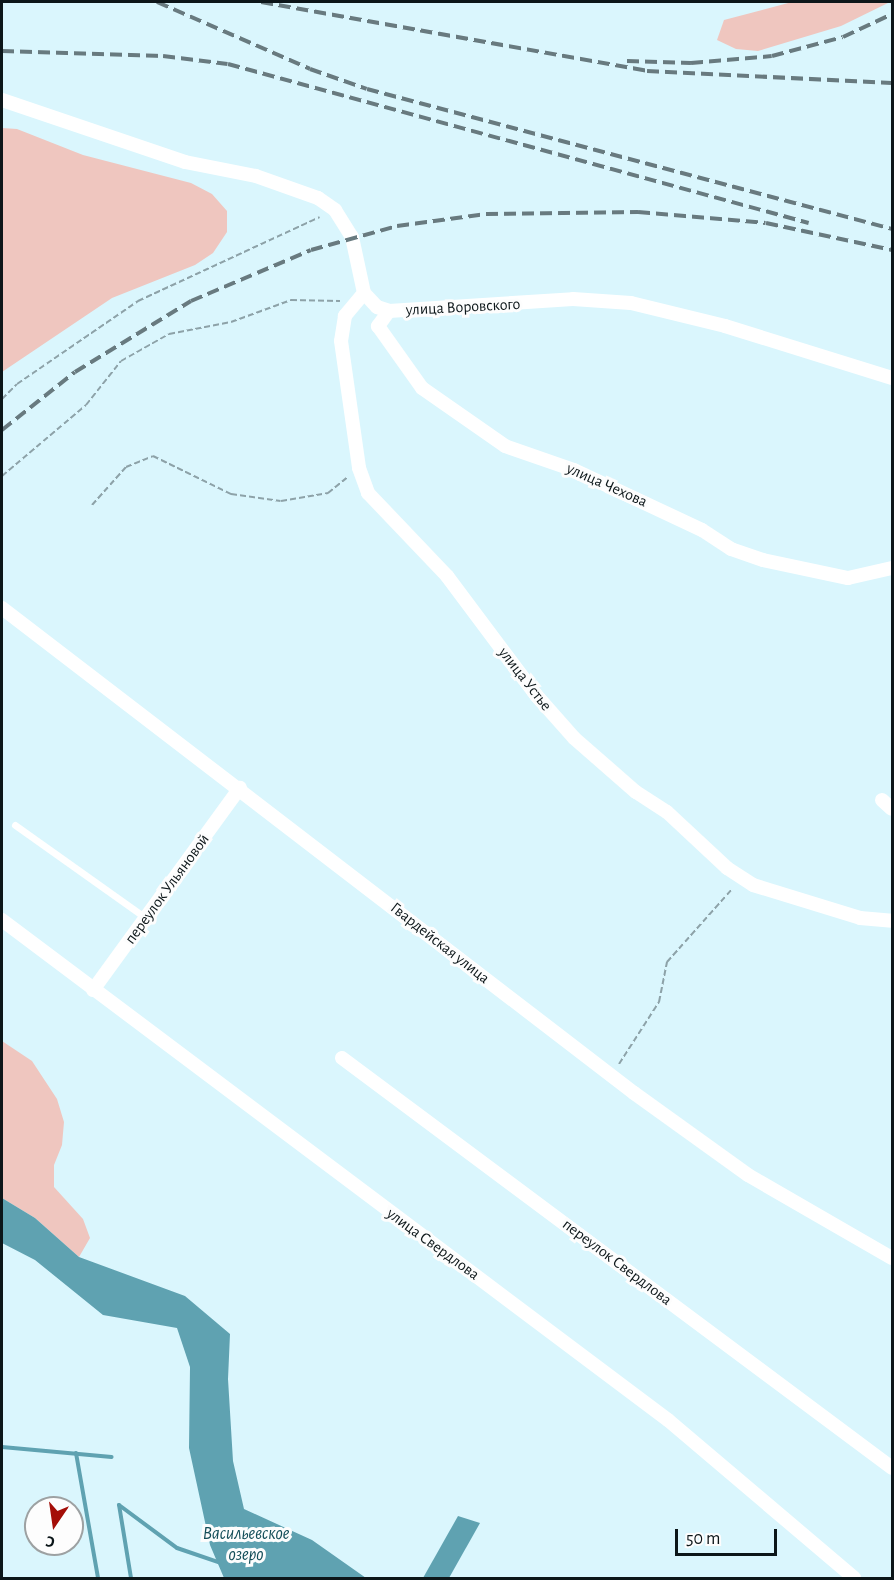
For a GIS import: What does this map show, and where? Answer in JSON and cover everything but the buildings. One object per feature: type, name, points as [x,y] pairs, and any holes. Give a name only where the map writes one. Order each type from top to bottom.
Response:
[{"type":"street","points":[[2,100],[185,162],[281,182],[318,198],[335,210],[352,237],[364,292]]},
{"type":"street","name":"улица Устье","points":[[364,292],[352,304],[341,327],[341,341],[359,468],[368,493],[447,576],[536,695],[574,738],[740,881],[860,918],[892,921]]},
{"type":"street","name":"улица Воровского","points":[[364,292],[377,307],[389,310],[573,300],[631,303],[716,323],[892,378]]},
{"type":"street","name":"улица Чехова","points":[[389,310],[378,326],[422,388],[505,446],[574,470],[685,521],[731,549],[763,560],[848,578],[892,568]]},
{"type":"street","name":"Гвардейская улица","points":[[2,608],[240,788],[611,1076],[748,1175],[892,1258]]},
{"type":"street","name":"переулок Ульяновой","points":[[93,990],[240,788]]},
{"type":"street","points":[[882,800],[892,809]]},
{"type":"street","name":"улица Свердлова","points":[[2,921],[668,1420],[854,1578]]},
{"type":"street","name":"переулок Свердлова","points":[[342,1058],[892,1468]]},
{"type":"lane","points":[[15,825],[146,918]]},
{"type":"path","points":[[2,399],[17,384],[138,301],[335,210]]},
{"type":"path","points":[[2,476],[86,405],[121,361],[169,334],[231,322],[291,300],[331,298],[352,304]]},
{"type":"path","points":[[92,505],[126,467],[153,456],[231,494],[281,501],[328,493],[359,468]]},
{"type":"path","points":[[611,1076],[659,1002],[667,962],[740,881]]},
{"type":"shaded area","points":[[792,2],[890,2],[841,26],[758,51],[736,49],[717,40],[724,20]]},
{"type":"shaded area","points":[[2,128],[17,129],[83,155],[191,183],[212,194],[227,211],[227,232],[213,253],[195,265],[112,298],[2,372]]},
{"type":"shaded area","points":[[2,1041],[32,1061],[57,1099],[64,1122],[62,1145],[54,1165],[54,1187],[83,1219],[90,1238],[79,1257],[35,1218],[2,1198]]},
{"type":"water","name":"Васильевское озеро","points":[[2,1198],[35,1218],[79,1257],[185,1296],[230,1334],[228,1379],[233,1461],[244,1509],[312,1540],[366,1578],[224,1578],[210,1545],[189,1448],[190,1367],[177,1328],[103,1315],[35,1260],[2,1243]]},
{"type":"water","points":[[458,1516],[480,1523],[449,1578],[423,1578]]},
{"type":"waterway","points":[[2,1447],[112,1457]]},
{"type":"waterway","points":[[76,1453],[98,1578]]},
{"type":"waterway","points":[[131,1578],[119,1505],[177,1548],[221,1563]]},
{"type":"railway","points":[[157,2],[310,69],[367,89],[892,229]]},
{"type":"railway","points":[[261,2],[647,71],[892,83]]},
{"type":"railway","points":[[627,61],[691,63],[772,56],[843,37],[892,14]]},
{"type":"railway","points":[[2,51],[163,56],[228,64],[809,223]]},
{"type":"railway","points":[[2,430],[75,372],[191,301],[311,250],[397,226],[486,214],[638,212],[766,223],[892,250]]}]
